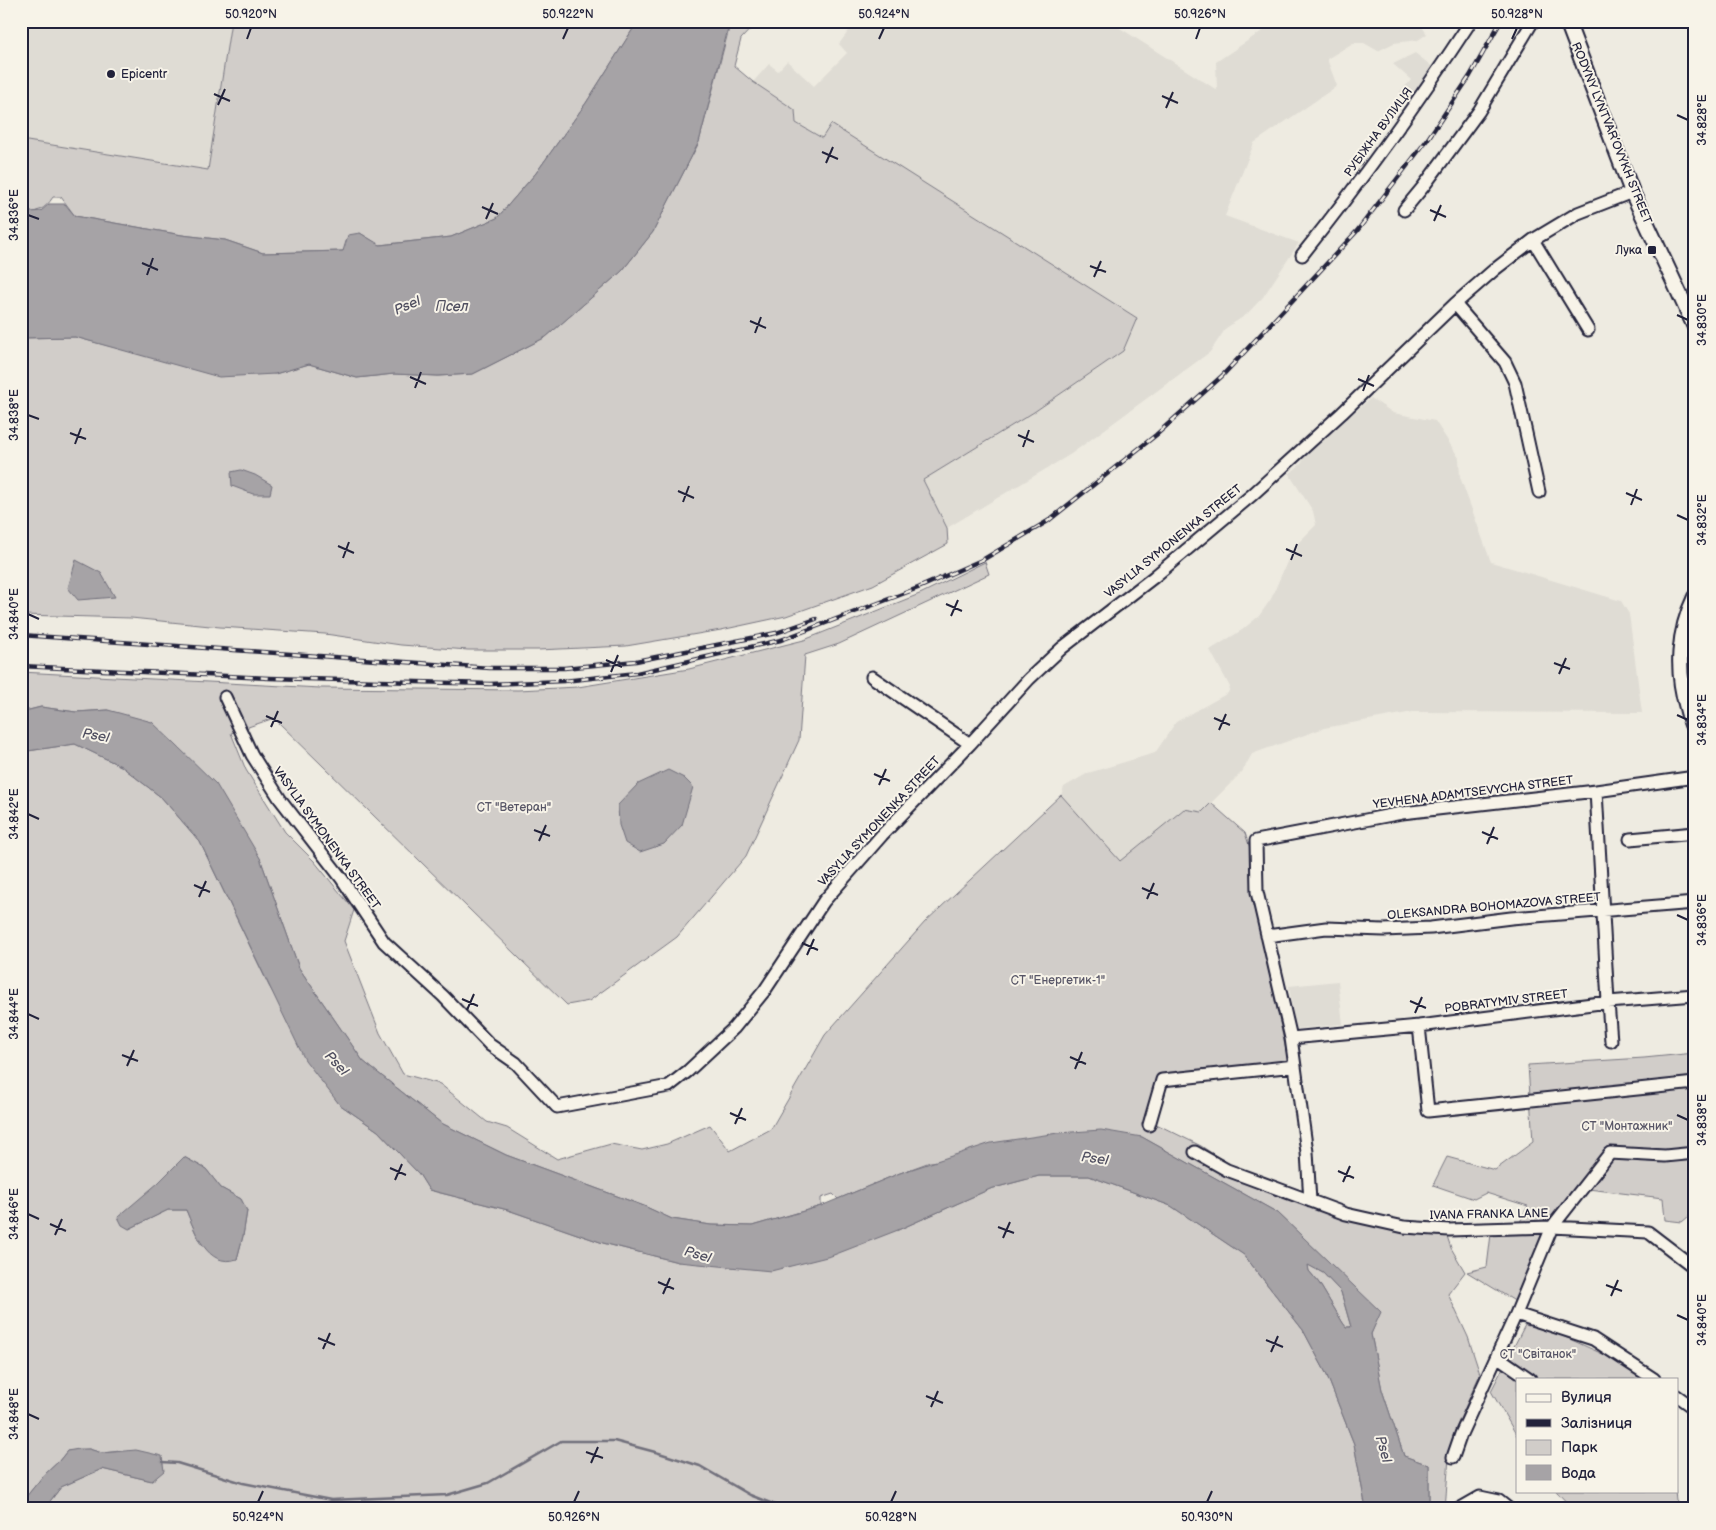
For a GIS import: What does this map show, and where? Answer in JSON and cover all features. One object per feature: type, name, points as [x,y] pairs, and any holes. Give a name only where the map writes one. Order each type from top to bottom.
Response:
[{"type":"main road","name":"RODYNY LYNTVAR’OVYKH STREET","points":[[1567,21],[1632,192],[1695,327]]},
{"type":"main road","points":[[1695,597],[1687,614],[1680,642],[1681,687],[1695,730]]},
{"type":"street","name":"РУБІЖНА ВУЛИЦЯ","points":[[1302,255],[1345,201],[1404,120],[1471,21]]},
{"type":"street","points":[[1404,210],[1479,111],[1534,21]]},
{"type":"street","name":"VASYLIA SYMONENKA STREET","points":[[226,697],[252,755],[280,799],[342,879],[384,942],[443,996],[490,1045],[516,1063],[557,1107],[669,1086],[734,1028],[765,990],[824,901],[882,835],[970,744],[1029,679],[1062,648],[1154,577],[1252,495],[1342,413],[1455,304],[1494,270],[1533,240],[1578,213],[1632,192]]},
{"type":"street","points":[[1533,240],[1588,330]]},
{"type":"street","points":[[1455,304],[1505,362],[1515,383],[1539,492]]},
{"type":"street","points":[[872,677],[970,744]]},
{"type":"street","name":"YEVHENA ADAMTSEVYCHA STREET","points":[[1267,936],[1257,892],[1256,840],[1402,813],[1695,778]]},
{"type":"street","points":[[1596,791],[1602,910],[1612,1040]]},
{"type":"street","points":[[1630,839],[1695,833]]},
{"type":"street","name":"OLEKSANDRA BOHOMAZOVA STREET","points":[[1267,936],[1326,928],[1384,930],[1431,928],[1511,918],[1695,903]]},
{"type":"street","points":[[1267,936],[1291,1038],[1307,1152],[1310,1200]]},
{"type":"street","name":"POBRATYMIV STREET","points":[[1291,1038],[1420,1026],[1608,1002],[1695,995]]},
{"type":"street","points":[[1420,1026],[1428,1111],[1695,1083]]},
{"type":"street","points":[[1149,1125],[1162,1080],[1295,1066]]},
{"type":"street","name":"IVANA FRANKA LANE","points":[[1195,1152],[1227,1170],[1346,1214],[1404,1227],[1449,1230],[1552,1227],[1648,1232],[1695,1268]]},
{"type":"street","points":[[1453,1457],[1461,1434],[1498,1357],[1552,1227],[1610,1153],[1665,1156],[1695,1153]]},
{"type":"street","points":[[1516,1314],[1593,1339],[1652,1378]]},
{"type":"street","points":[[1498,1357],[1529,1378]]},
{"type":"street","points":[[1678,1397],[1695,1409]]},
{"type":"street","points":[[1459,1509],[1480,1497],[1499,1501],[1509,1509]]},
{"type":"shaded area","name":"Epicentr","points":[[21,21],[231,21],[208,170],[21,140]]},
{"type":"shaded area","points":[[856,21],[927,21],[936,28],[942,21],[1109,21],[1217,90],[1216,62],[1277,21],[1418,21],[1427,34],[1418,40],[1394,43],[1378,51],[1364,43],[1353,43],[1327,59],[1337,86],[1254,143],[1225,216],[1299,243],[1263,297],[1246,315],[1226,328],[1210,352],[1071,454],[947,528],[923,480],[1034,412],[1123,351],[1137,318],[831,125],[822,138],[796,123],[795,110],[753,82],[769,64],[778,71],[787,61],[814,86],[847,53],[839,44]]},
{"type":"shaded area","points":[[1415,53],[1434,68],[1406,100],[1400,92],[1411,80],[1393,64]]},
{"type":"shaded area","points":[[1371,398],[1393,413],[1435,421],[1459,458],[1460,477],[1491,562],[1621,601],[1629,614],[1642,713],[1413,712],[1324,728],[1252,754],[1242,772],[1202,812],[1184,809],[1120,862],[1061,795],[1064,787],[1088,773],[1155,753],[1176,722],[1228,693],[1230,687],[1210,650],[1242,630],[1259,616],[1271,599],[1293,548],[1316,525],[1313,511],[1289,474],[1301,464],[1307,453]]},
{"type":"shaded area","points":[[1338,981],[1343,1024],[1295,1029],[1289,986]]},
{"type":"green space","points":[[231,21],[638,21],[586,103],[536,173],[497,218],[451,237],[379,245],[360,233],[343,251],[263,253],[225,240],[182,235],[75,216],[61,197],[53,197],[40,210],[21,213],[21,140],[208,170]]},
{"type":"green space","points":[[731,21],[758,21],[741,39],[734,66],[753,82],[795,110],[796,123],[822,138],[831,124],[1137,318],[1123,351],[1034,412],[923,480],[947,528],[948,544],[873,585],[786,616],[721,630],[626,646],[538,650],[468,650],[401,645],[325,634],[220,627],[131,618],[21,615],[21,338],[75,337],[143,355],[275,374],[309,364],[357,378],[394,374],[438,376],[473,374],[546,337],[622,271],[653,232],[699,142]]},
{"type":"green space","points":[[985,562],[989,574],[839,644],[805,655],[799,740],[746,856],[677,937],[589,1001],[567,1005],[274,718],[231,733],[246,770],[285,832],[314,861],[354,910],[344,941],[380,1033],[403,1074],[440,1084],[487,1122],[507,1128],[557,1159],[611,1144],[642,1150],[667,1144],[710,1125],[730,1151],[771,1129],[825,1035],[925,922],[1061,795],[1120,861],[1184,809],[1202,812],[1211,803],[1245,833],[1254,860],[1253,899],[1289,1064],[1158,1078],[1144,1118],[1201,1146],[1233,1167],[1335,1209],[1410,1224],[1444,1227],[1451,1248],[1465,1272],[1448,1294],[1468,1337],[1480,1374],[1455,1430],[1449,1457],[1445,1509],[1429,1509],[1429,1465],[1404,1456],[1382,1390],[1371,1334],[1380,1312],[1278,1213],[1142,1137],[930,1162],[838,1199],[833,1194],[821,1198],[821,1206],[752,1226],[711,1225],[672,1219],[644,1206],[506,1155],[441,1123],[363,1061],[299,968],[260,858],[108,710],[76,712],[41,707],[21,712],[21,672],[320,688],[518,690],[578,687],[689,669],[804,640],[922,593]]},
{"type":"green space","points":[[75,744],[121,766],[162,798],[200,842],[269,986],[339,1104],[378,1131],[419,1174],[429,1190],[508,1210],[603,1243],[678,1262],[898,1230],[990,1189],[1039,1176],[1089,1176],[1171,1206],[1244,1255],[1303,1330],[1326,1373],[1354,1444],[1366,1509],[44,1509],[61,1487],[102,1469],[152,1481],[120,1451],[102,1453],[89,1449],[67,1451],[21,1503],[21,752]],"holes":[[[184,1157],[206,1169],[221,1188],[241,1199],[247,1211],[237,1259],[200,1243],[186,1210],[168,1210],[129,1229],[158,1183]]]},
{"type":"green space","name":"СТ \"Монтажник\"","points":[[1695,1053],[1695,1211],[1682,1222],[1665,1220],[1663,1198],[1588,1189],[1572,1194],[1518,1303],[1467,1272],[1487,1267],[1491,1234],[1516,1230],[1528,1206],[1486,1193],[1474,1199],[1433,1185],[1447,1157],[1495,1170],[1533,1142],[1528,1065]]},
{"type":"green space","points":[[1307,1264],[1323,1273],[1341,1292],[1351,1327],[1346,1327],[1343,1323],[1319,1283],[1309,1271]]},
{"type":"green space","name":"СТ \"Світанок\"","points":[[1525,1325],[1554,1332],[1638,1370],[1648,1378],[1516,1378],[1516,1434],[1491,1391]]},
{"type":"green space","points":[[1557,1492],[1675,1492],[1676,1500],[1685,1509],[1573,1509]]},
{"type":"water","name":"Псел","points":[[638,21],[730,21],[699,142],[653,232],[622,271],[546,337],[473,374],[438,376],[394,374],[357,378],[309,364],[275,374],[219,377],[75,337],[21,338],[21,213],[41,211],[49,204],[65,204],[75,216],[182,235],[225,240],[263,253],[343,251],[348,235],[360,233],[380,245],[451,237],[497,218],[536,173],[586,103]]},
{"type":"water","points":[[241,470],[255,475],[272,485],[270,494],[253,494],[232,486],[231,472]]},
{"type":"water","points":[[76,560],[101,573],[115,597],[78,600],[68,588]]},
{"type":"water","name":"Psel","points":[[41,707],[76,712],[108,710],[152,722],[216,784],[260,858],[299,968],[363,1061],[441,1123],[506,1155],[644,1206],[672,1219],[711,1225],[752,1226],[821,1206],[900,1173],[991,1143],[1058,1133],[1101,1130],[1142,1137],[1278,1213],[1381,1312],[1371,1334],[1382,1390],[1404,1456],[1429,1465],[1429,1509],[1366,1509],[1354,1444],[1326,1373],[1303,1330],[1244,1255],[1171,1206],[1089,1176],[1039,1176],[990,1189],[898,1230],[831,1256],[771,1271],[678,1262],[603,1243],[508,1210],[429,1190],[419,1174],[378,1131],[339,1104],[305,1060],[200,842],[162,798],[121,766],[75,744],[21,752],[21,712]],"holes":[[[1308,1265],[1323,1273],[1341,1292],[1351,1327],[1346,1327],[1343,1323],[1319,1283],[1309,1271]]]},
{"type":"water","points":[[668,770],[684,778],[693,787],[682,825],[664,844],[640,852],[625,843],[619,825],[618,805],[638,784]]},
{"type":"water","points":[[184,1157],[206,1169],[221,1188],[241,1199],[247,1211],[237,1259],[227,1261],[218,1259],[210,1253],[198,1237],[186,1210],[168,1210],[129,1229],[122,1225],[118,1217],[158,1183]]},
{"type":"water","points":[[89,1449],[102,1453],[136,1450],[162,1456],[164,1471],[152,1481],[102,1469],[61,1487],[44,1509],[21,1509],[21,1503],[67,1451]]},
{"type":"waterway","points":[[162,1462],[177,1463],[243,1483],[331,1500],[447,1495],[488,1483],[561,1441],[614,1441],[700,1466],[750,1495],[786,1509]]},
{"type":"railway","points":[[21,666],[269,678],[490,684],[564,681],[637,673],[781,640],[918,588],[984,559],[1048,521],[1156,435],[1222,376],[1357,231],[1427,140],[1470,76],[1501,21]]},
{"type":"railway","points":[[21,635],[490,668],[564,668],[636,661],[776,633],[816,619]]},
{"type":"place","name":"Epicentr","points":[[111,74]]},
{"type":"place","name":"Лука","points":[[1652,250]]},
{"type":"park label","name":"СТ \"Ветеран\"","points":[[514,807]]},
{"type":"park label","name":"СТ \"Енергетик-1\"","points":[[1058,980]]}]
